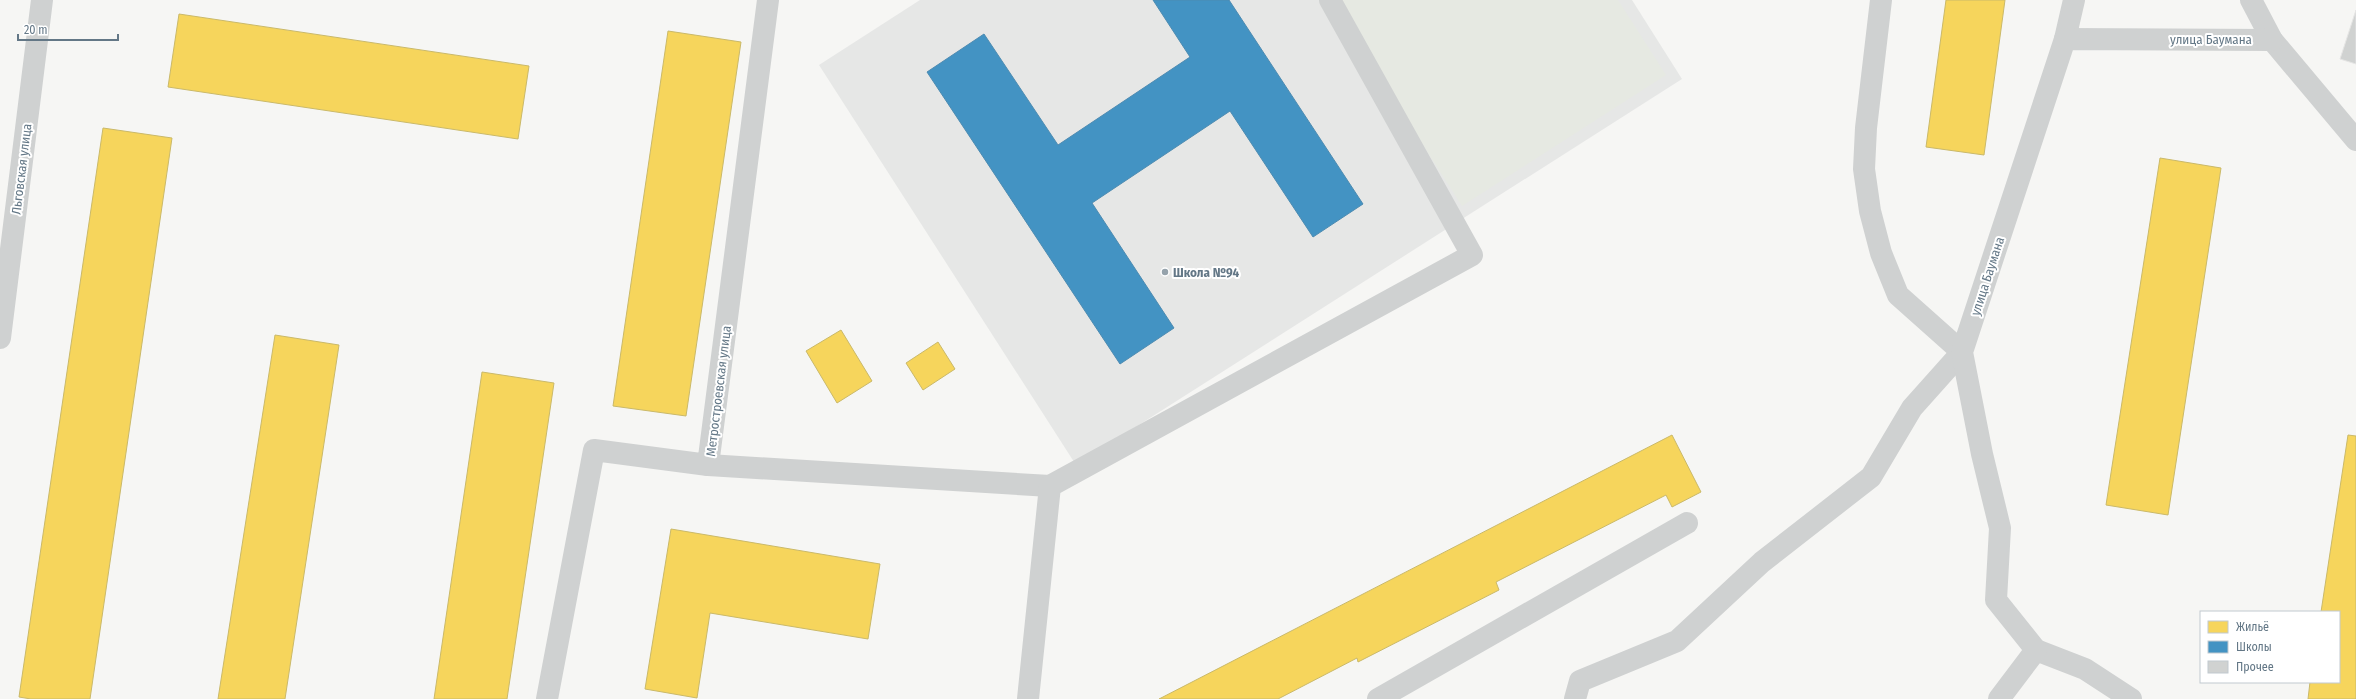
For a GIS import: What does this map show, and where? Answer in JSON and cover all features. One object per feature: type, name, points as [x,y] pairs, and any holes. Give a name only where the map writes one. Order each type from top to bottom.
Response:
[{"type":"street","name":"Льговская улица","points":[[0,338],[42,0]]},
{"type":"street","name":"Метростроевская улица","points":[[547,699],[594,450],[708,465],[768,0]]},
{"type":"street","points":[[708,465],[1050,486],[1472,255],[1330,0]]},
{"type":"street","points":[[1881,0],[1866,128],[1864,169],[1870,211],[1881,253],[1898,295],[1962,352],[2000,528],[1996,600],[2036,650],[2085,669],[2131,699]]},
{"type":"street","points":[[2065,39],[2074,0]]},
{"type":"street","points":[[2251,0],[2272,40],[2356,140]]},
{"type":"street","name":"улица Баумана","points":[[1962,352],[2065,39],[2272,40]]},
{"type":"street","points":[[1574,699],[1580,681],[1677,641],[1762,562],[1870,476],[1912,408],[1962,352]]},
{"type":"street","points":[[1028,699],[1050,486]]},
{"type":"street","points":[[1378,699],[1687,523]]},
{"type":"street","points":[[1999,699],[2036,650]]},
{"type":"shaded area","name":"Школа №94","points":[[920,0],[1632,0],[1682,79],[1076,465],[819,65]]},
{"type":"shaded area","points":[[1330,0],[1618,0],[1666,75],[1462,206]]},
{"type":"building: Жильё","points":[[1946,0],[2005,0],[1984,155],[1926,147]]},
{"type":"building: Жильё","points":[[179,14],[529,66],[518,139],[168,87]]},
{"type":"building: Жильё","points":[[668,31],[741,42],[686,416],[613,406]]},
{"type":"building: Жильё","points":[[103,128],[172,138],[90,699],[31,699],[19,697]]},
{"type":"building: Жильё","points":[[2160,158],[2221,168],[2168,515],[2106,505]]},
{"type":"building: Жильё","points":[[841,330],[872,381],[837,403],[806,351]]},
{"type":"building: Жильё","points":[[275,335],[339,345],[285,699],[218,699]]},
{"type":"building: Жильё","points":[[938,342],[955,369],[923,390],[906,363]]},
{"type":"building: Жильё","points":[[482,372],[554,383],[507,699],[434,699]]},
{"type":"building: Жильё","points":[[1672,435],[1701,492],[1672,507],[1666,495],[1496,582],[1499,590],[1358,662],[1357,658],[1278,699],[1159,699]]},
{"type":"building: Жильё","points":[[2348,435],[2356,436],[2356,699],[2308,699],[2310,683],[2340,683],[2340,611],[2321,611]]},
{"type":"building: Жильё","points":[[671,529],[880,564],[868,639],[710,613],[697,698],[645,689]]},
{"type":"building: Школы","points":[[1153,0],[1229,0],[1363,204],[1313,237],[1230,111],[1092,203],[1174,328],[1120,364],[927,72],[984,34],[1058,145],[1190,57]]},
{"type":"building: Прочее","points":[[2356,10],[2356,64],[2340,59]]},
{"type":"place","name":"Школа №94","points":[[1165,272]]}]
